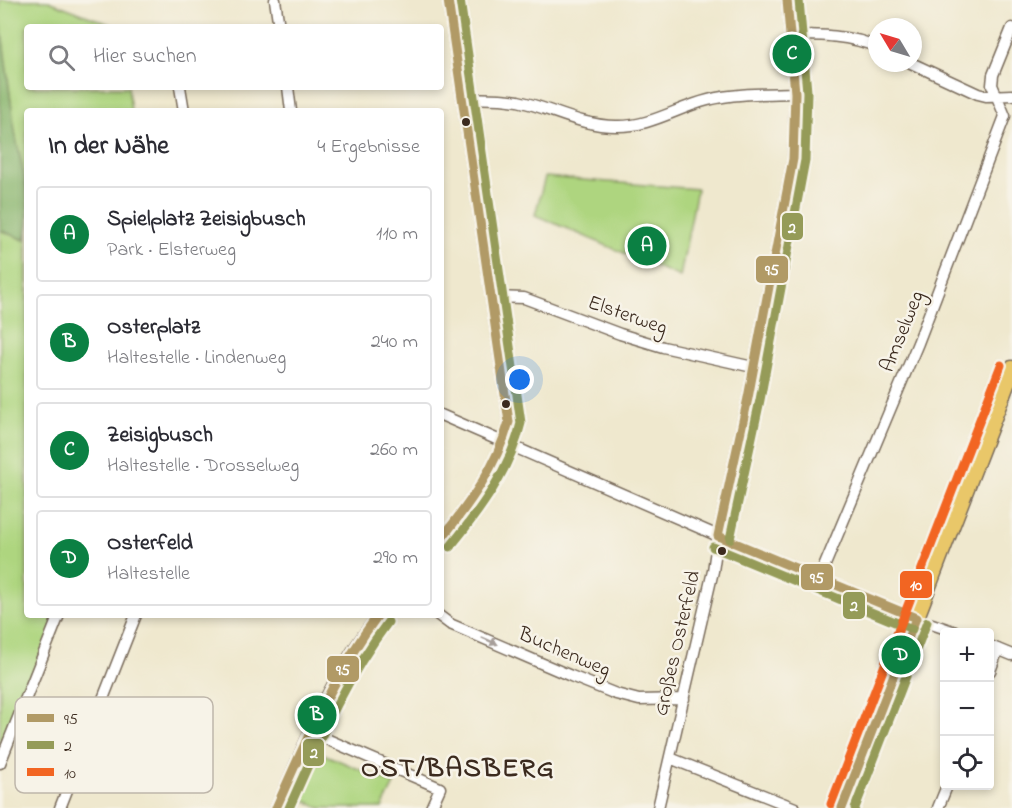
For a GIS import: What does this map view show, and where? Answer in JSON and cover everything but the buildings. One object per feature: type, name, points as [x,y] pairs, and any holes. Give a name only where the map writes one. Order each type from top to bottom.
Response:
[{"type":"main road","points":[[842,808],[1012,369]]},
{"type":"street","points":[[275,0],[279,24]]},
{"type":"street","points":[[444,535],[482,483],[504,442],[509,422],[448,0]]},
{"type":"street","name":"Großes Osterfeld","points":[[658,808],[713,571],[793,159],[795,93],[787,0]]},
{"type":"street","name":"Amselweg","points":[[819,579],[918,343],[1005,116],[992,85],[993,75],[1012,28]]},
{"type":"street","points":[[790,35],[832,36],[868,43]]},
{"type":"street","points":[[922,68],[978,94],[1012,94]]},
{"type":"street","points":[[180,90],[184,108]]},
{"type":"street","points":[[288,90],[291,108]]},
{"type":"street","points":[[463,99],[489,98],[519,101],[581,122],[635,126],[725,96],[795,93]]},
{"type":"street","name":"Elsterweg","points":[[492,297],[524,298],[620,334],[663,347],[753,366]]},
{"type":"street","points":[[444,416],[819,579],[942,628]]},
{"type":"street","points":[[27,697],[58,618]]},
{"type":"street","points":[[104,697],[135,618]]},
{"type":"street","points":[[276,808],[341,668],[359,638],[376,618]]},
{"type":"street","name":"Buchenweg","points":[[442,618],[450,624],[616,694],[639,700],[684,699]]},
{"type":"street","points":[[994,648],[1012,655]]},
{"type":"street","points":[[0,764],[15,726]]},
{"type":"street","points":[[310,732],[440,788],[431,808]]},
{"type":"street","points":[[670,758],[795,808]]},
{"type":"street","points":[[938,808],[945,790]]},
{"type":"street","points":[[60,808],[66,793]]},
{"type":"green space","points":[[0,0],[46,0],[109,24],[24,24],[24,90],[128,90],[131,108],[24,108],[24,179],[15,133]]},
{"type":"green space","points":[[0,16],[15,131],[24,176],[24,240],[0,230]]},
{"type":"green space","points":[[545,177],[697,189],[680,277],[535,215]]},
{"type":"green space","points":[[0,230],[24,240],[24,618],[58,618],[26,697],[15,697],[15,725],[0,763]]},
{"type":"green space","points":[[321,753],[394,784],[382,808],[320,808],[301,799]]},
{"type":"transit line","name":"95","points":[[444,535],[481,484],[497,454],[509,422],[448,0]]},
{"type":"transit line","name":"2","points":[[450,547],[493,489],[509,457],[521,423],[460,0]]},
{"type":"transit line","name":"95","points":[[718,536],[748,398],[793,159],[795,93],[787,0]]},
{"type":"transit line","name":"2","points":[[730,539],[760,400],[805,160],[807,92],[799,0]]},
{"type":"transit line","name":"10","points":[[831,804],[1001,365]]},
{"type":"transit line","name":"95","points":[[718,536],[916,618]]},
{"type":"transit line","name":"2","points":[[713,547],[912,629]]},
{"type":"transit line","name":"95","points":[[276,808],[334,684],[376,618]]},
{"type":"transit line","name":"95","points":[[842,808],[916,618]]},
{"type":"transit line","name":"2","points":[[289,808],[345,689],[388,622]]},
{"type":"transit line","name":"2","points":[[855,808],[927,622]]},
{"type":"place","name":"Zeisigbusch","points":[[792,54]]},
{"type":"place","name":"Spielplatz Zeisigbusch","points":[[647,246]]},
{"type":"place","name":"Osterfeld","points":[[901,655]]},
{"type":"place","name":"Osterplatz","points":[[317,715]]},
{"type":"district","name":"OST/BASBERG","points":[[458,767]]}]
